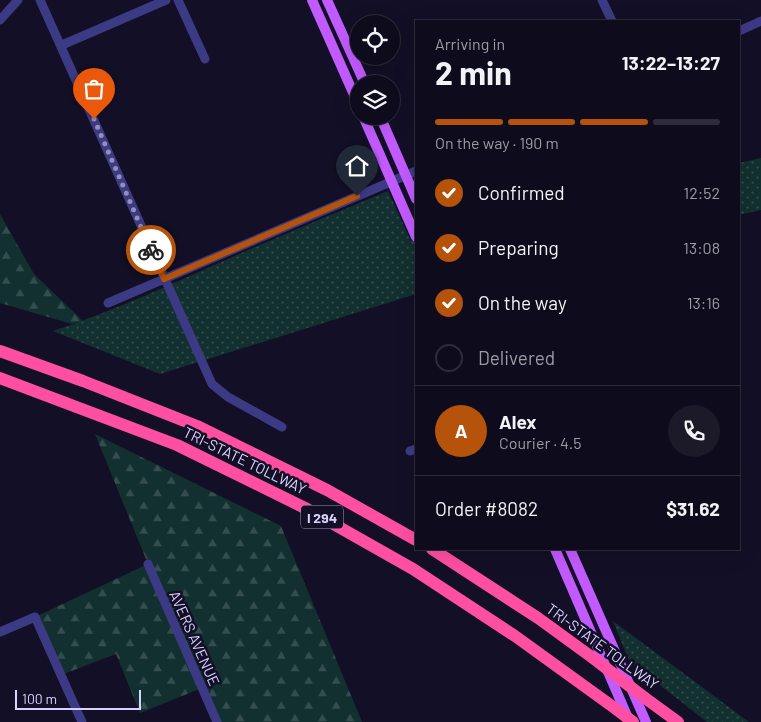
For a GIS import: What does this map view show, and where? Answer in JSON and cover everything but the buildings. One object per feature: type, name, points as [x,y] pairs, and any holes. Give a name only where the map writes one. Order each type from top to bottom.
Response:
[{"type":"highway","name":"TRI-STATE TOLLWAY","points":[[0,351],[197,426],[328,490],[415,539]]},
{"type":"highway","name":"TRI-STATE TOLLWAY","points":[[0,378],[177,445],[306,509],[413,569],[515,636],[616,709],[631,722]]},
{"type":"highway","name":"TRI-STATE TOLLWAY","points":[[434,550],[538,618],[678,722]]},
{"type":"main road","points":[[312,0],[350,86]]},
{"type":"main road","points":[[327,0],[361,75]]},
{"type":"main road","points":[[367,125],[415,235]]},
{"type":"main road","points":[[385,125],[411,173],[415,194]]},
{"type":"main road","points":[[555,550],[631,722]]},
{"type":"main road","points":[[570,550],[646,722]]},
{"type":"street","points":[[0,20],[18,0]]},
{"type":"street","points":[[40,0],[62,45],[212,384],[228,397],[282,427]]},
{"type":"street","points":[[62,45],[166,0]]},
{"type":"street","points":[[178,0],[204,59]]},
{"type":"street","points":[[602,0],[612,20]]},
{"type":"street","points":[[740,31],[761,21]]},
{"type":"street","points":[[108,303],[411,173]]},
{"type":"street","name":"AVERS AVENUE","points":[[148,564],[218,722]]},
{"type":"street","points":[[0,632],[35,617],[82,722]]},
{"type":"green space","points":[[761,158],[761,210],[740,215],[740,163]]},
{"type":"green space","points":[[388,191],[411,241],[415,240],[415,294],[160,374],[53,331],[142,297]]},
{"type":"green space","points":[[0,214],[34,274],[83,321],[72,324],[0,303]]},
{"type":"green space","points":[[95,434],[281,526],[362,722],[217,722],[202,688],[140,713],[116,654],[61,675],[35,617],[148,564]]},
{"type":"green space","points":[[613,621],[749,722],[707,722],[629,661]]},
{"type":"way so far","points":[[94,119],[151,250]]},
{"type":"route","points":[[151,250],[164,279],[357,196]]}]
